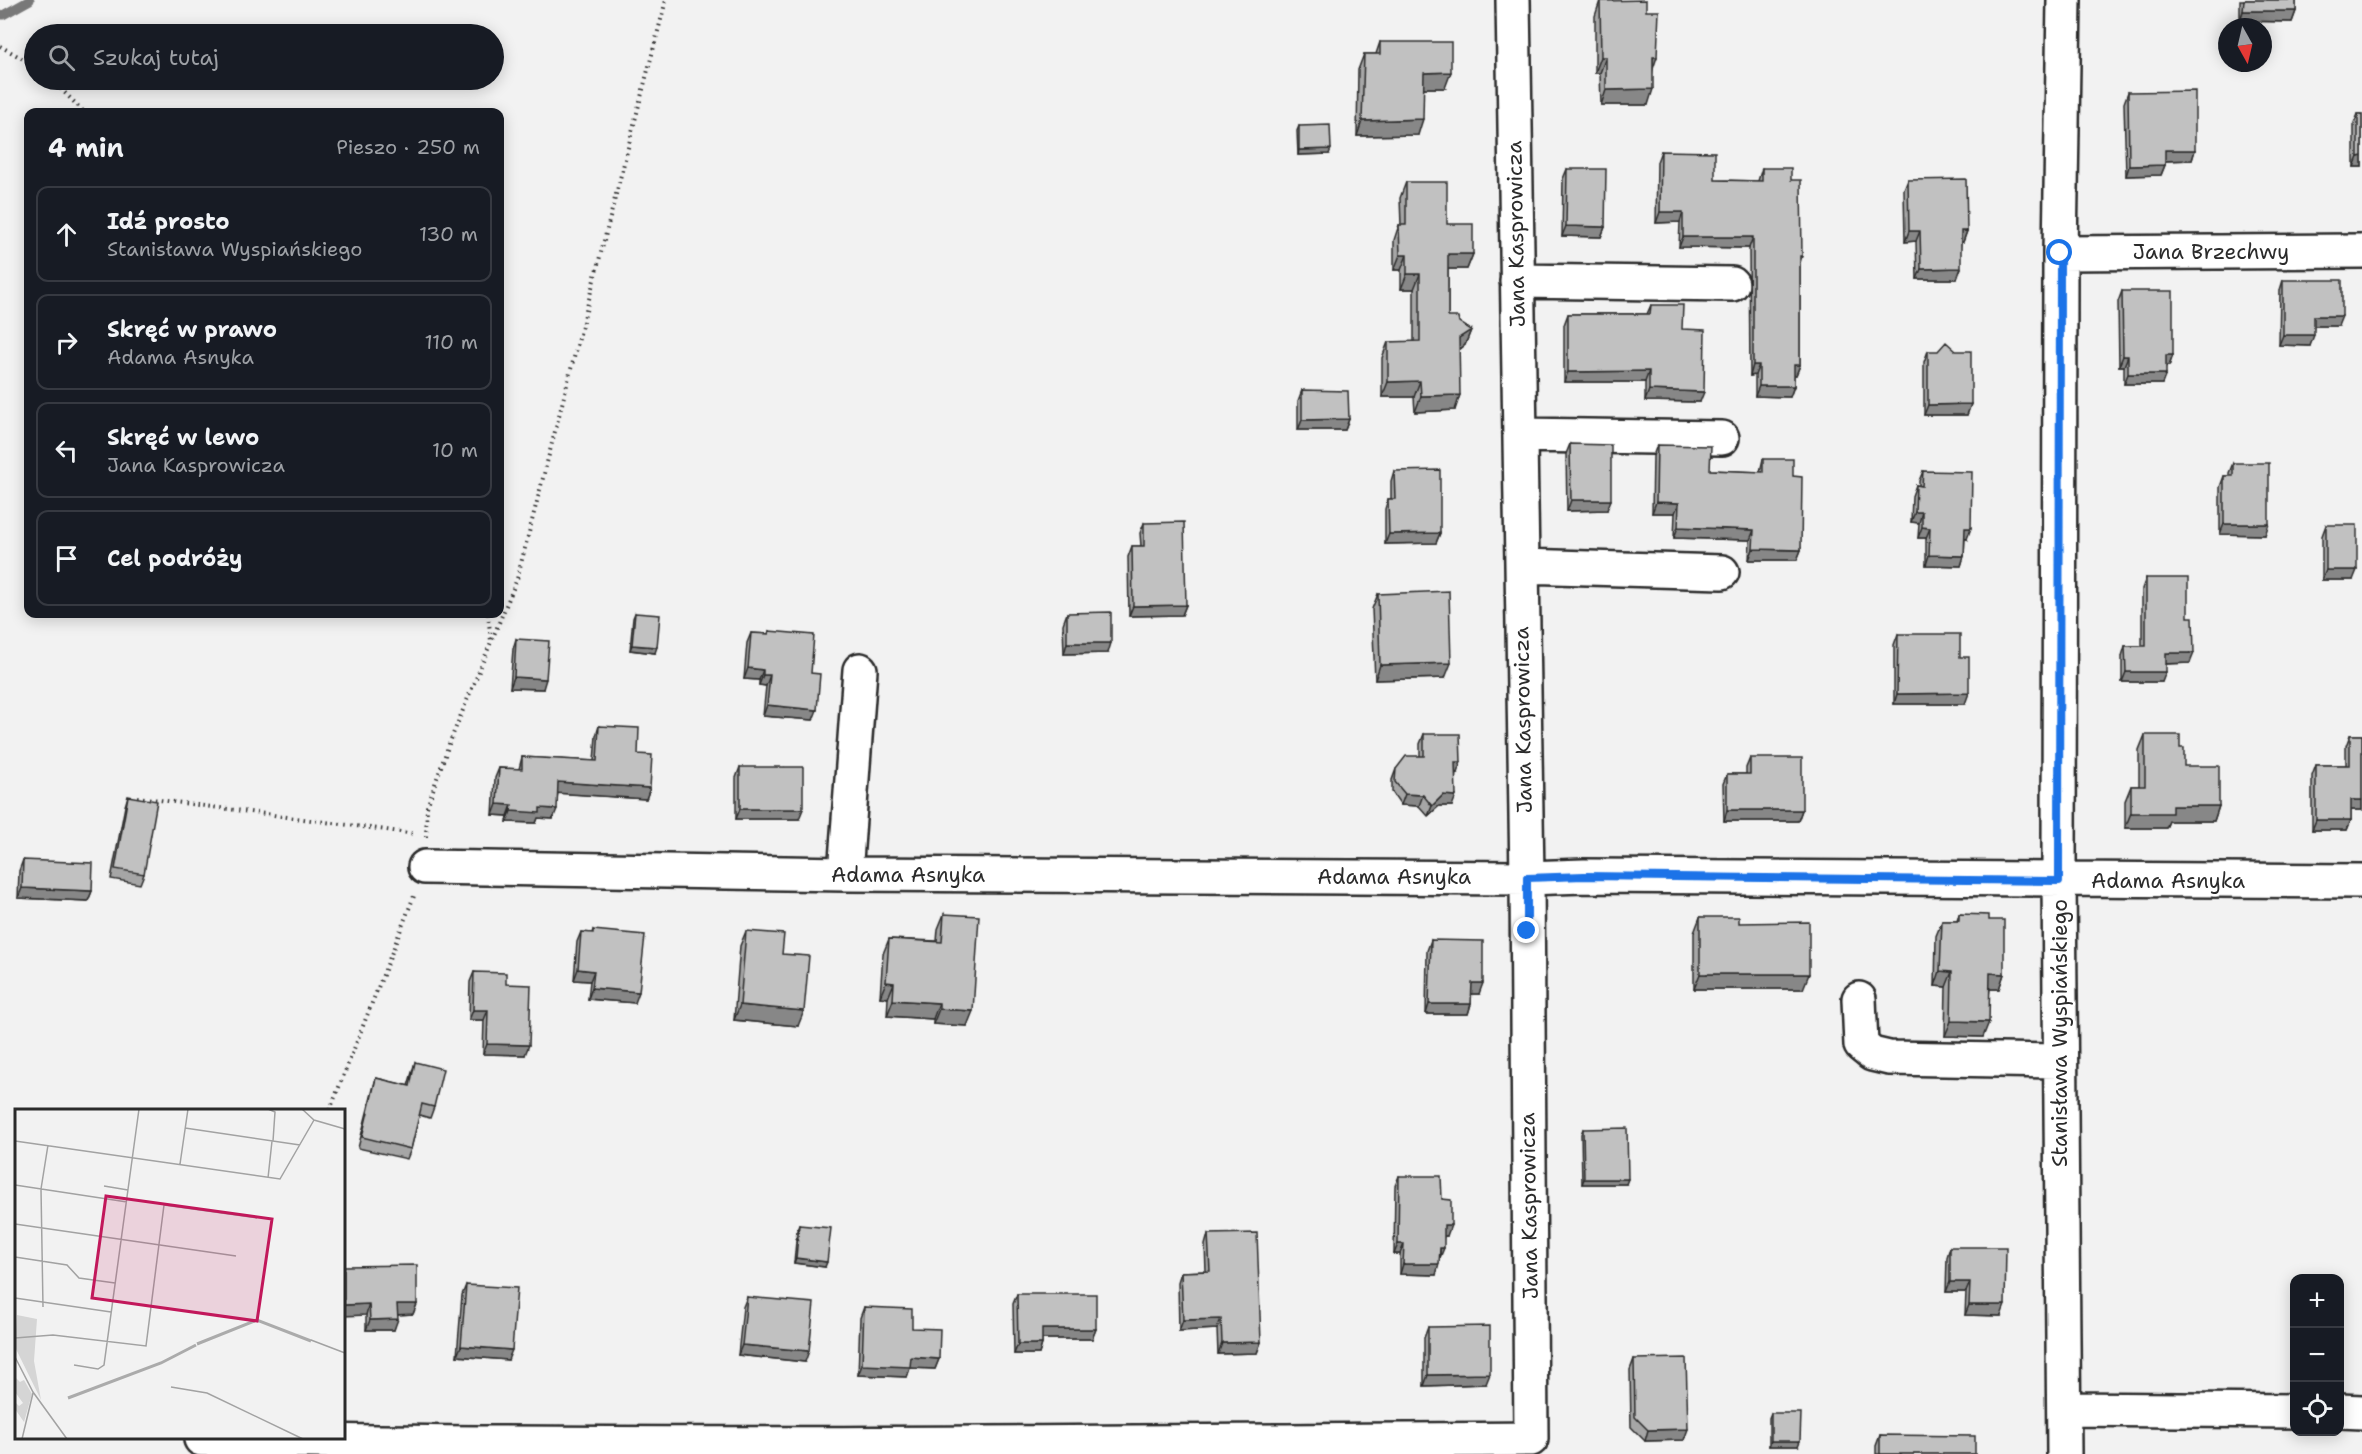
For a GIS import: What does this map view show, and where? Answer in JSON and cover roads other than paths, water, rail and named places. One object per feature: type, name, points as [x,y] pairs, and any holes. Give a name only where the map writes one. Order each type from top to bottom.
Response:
[{"type":"street","name":"Jana Kasprowicza","points":[[318,1448],[1531,1439],[1527,878],[1513,0]]},
{"type":"street","name":"Stanisława Wyspiańskiego","points":[[2064,0],[2060,253],[2059,881],[2064,1454]]},
{"type":"street","name":"Jana Brzechwy","points":[[2060,253],[2362,251]]},
{"type":"street","points":[[1517,281],[1732,284]]},
{"type":"street","points":[[1520,435],[1722,438]]},
{"type":"street","points":[[1522,567],[1722,572]]},
{"type":"street","points":[[845,874],[860,670]]},
{"type":"street","name":"Adama Asnyka","points":[[425,851],[845,874],[2362,881]]},
{"type":"street","points":[[1859,999],[1861,1045],[1872,1054],[1889,1058],[2061,1061]]},
{"type":"street","points":[[2064,1408],[2290,1411]]},
{"type":"street","points":[[2344,1411],[2362,1412]]},
{"type":"street","points":[[201,1439],[318,1448]]},
{"type":"waterway","points":[[0,15],[30,0]]}]
